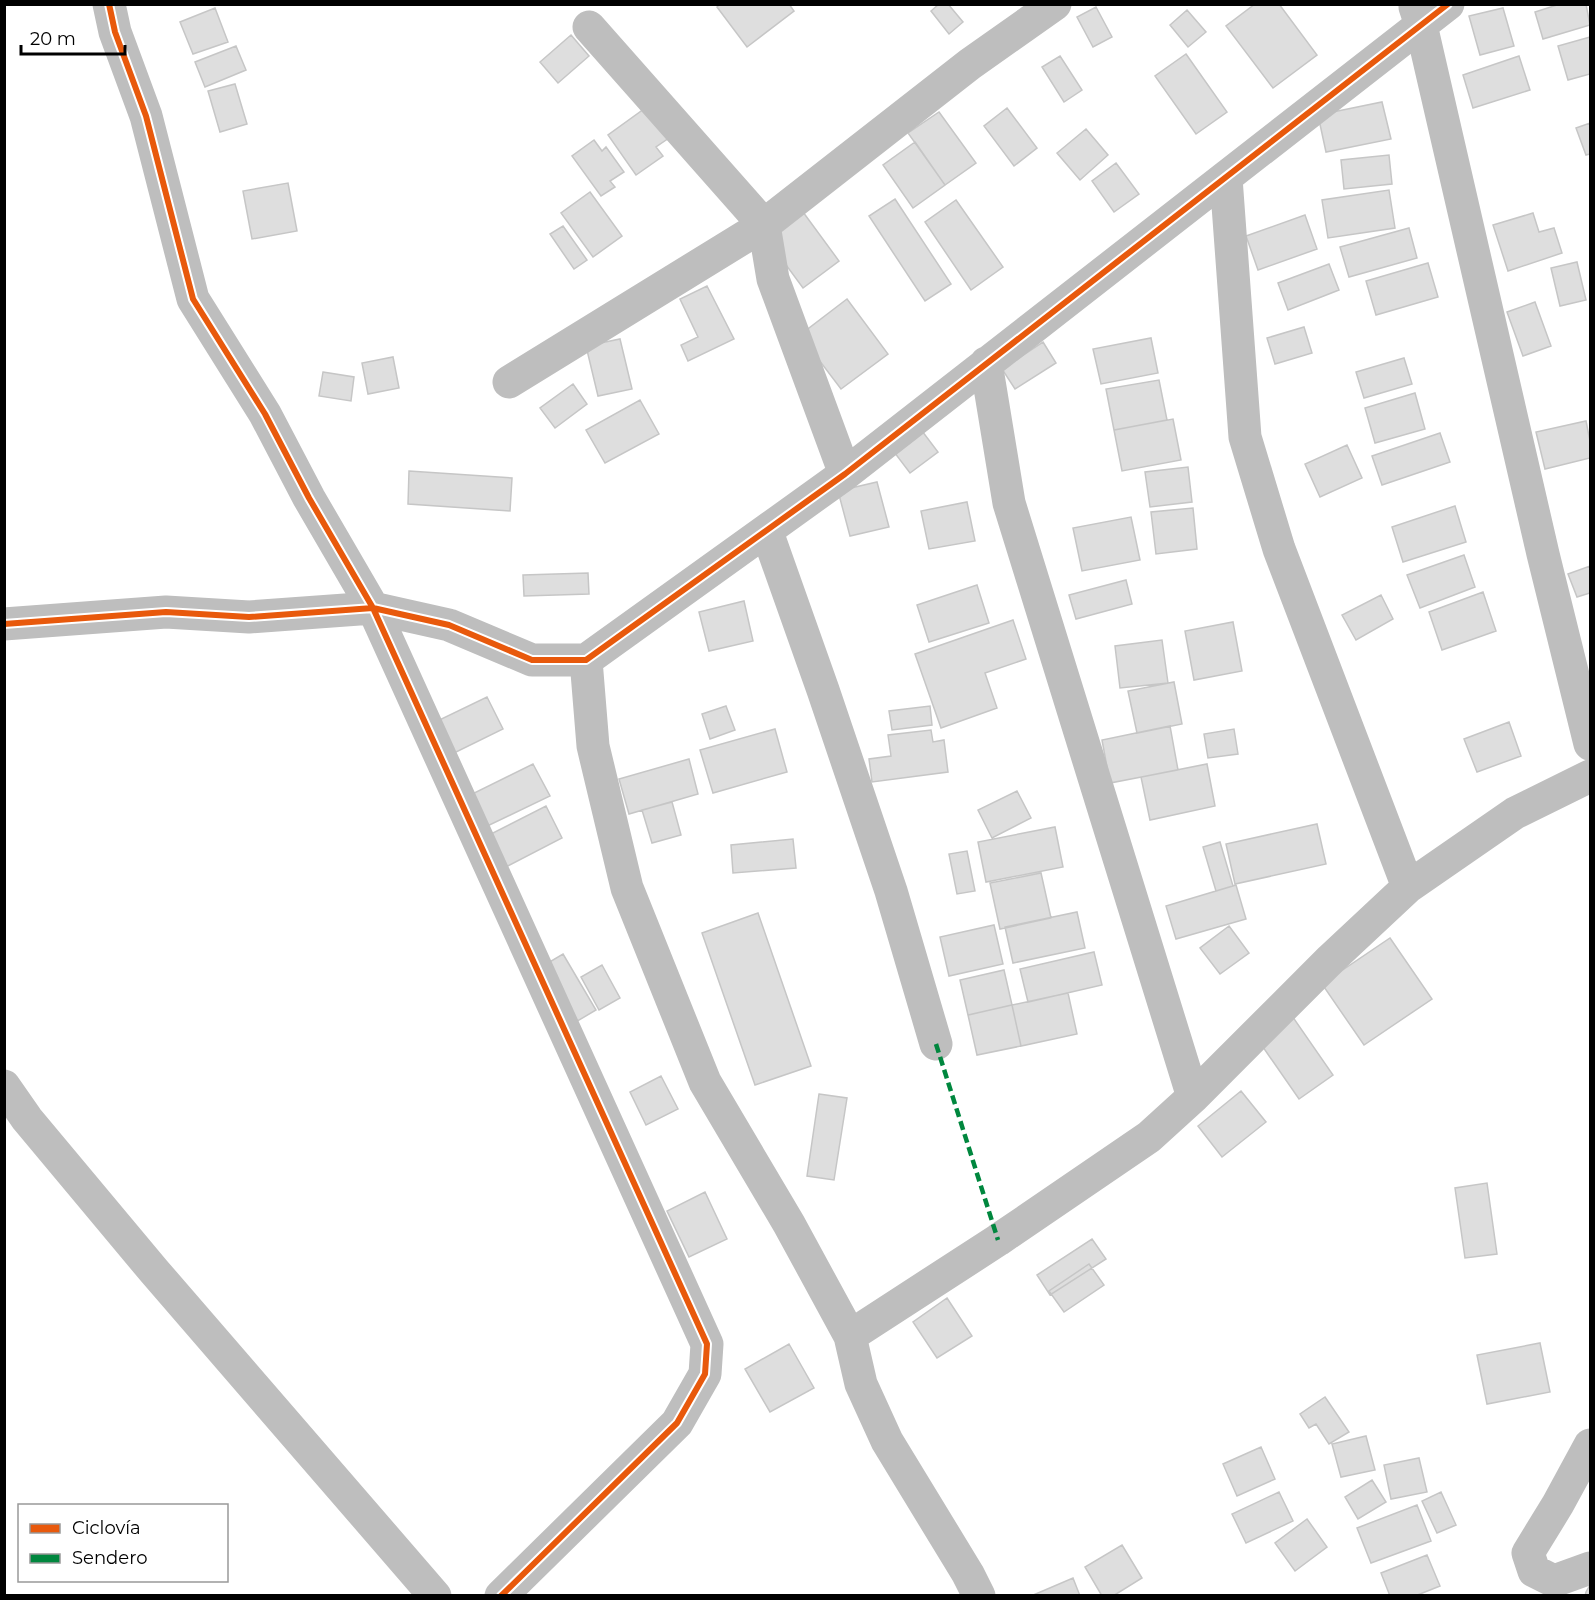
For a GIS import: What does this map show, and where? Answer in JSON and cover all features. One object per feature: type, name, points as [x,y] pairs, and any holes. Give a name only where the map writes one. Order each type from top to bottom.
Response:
[{"type":"street","points":[[109,4],[115,32],[146,116],[194,298],[265,414],[309,498],[373,608],[707,1344],[705,1374],[677,1423],[501,1596]]},
{"type":"street","points":[[510,382],[764,225],[970,64],[1055,4]]},
{"type":"street","points":[[4,624],[166,612],[249,617],[373,608],[449,625],[532,660],[586,660],[845,474],[1226,178],[1418,15],[1448,4]]},
{"type":"street","points":[[1418,15],[1542,554],[1590,744]]},
{"type":"street","points":[[589,27],[764,225],[773,279],[845,474]]},
{"type":"street","points":[[1226,178],[1245,437],[1279,549],[1408,887]]},
{"type":"street","points":[[986,363],[1009,503],[1193,1096]]},
{"type":"street","points":[[767,532],[891,891],[936,1044]]},
{"type":"street","points":[[586,660],[593,746],[632,899],[705,1082],[789,1224],[850,1336],[861,1384],[886,1441],[979,1596]]},
{"type":"street","points":[[850,1336],[998,1240],[1149,1137],[1331,958],[1408,887],[1515,813],[1590,776]]},
{"type":"street","points":[[4,1086],[27,1119],[146,1262],[435,1596]]},
{"type":"street","points":[[1590,1445],[1528,1553],[1534,1571],[1554,1581],[1590,1568]]},
{"type":"building","points":[[720,4],[789,4],[794,11],[747,47],[717,7]]},
{"type":"building","points":[[939,4],[948,4],[963,22],[949,34],[931,11]]},
{"type":"building","points":[[1255,4],[1279,4],[1317,55],[1273,88],[1226,26]]},
{"type":"building","points":[[1560,4],[1586,4],[1590,25],[1543,39],[1535,12]]},
{"type":"building","points":[[1096,7],[1112,37],[1093,47],[1077,17]]},
{"type":"building","points":[[215,8],[228,42],[193,54],[180,22]]},
{"type":"building","points":[[1503,8],[1514,46],[1480,55],[1469,16]]},
{"type":"building","points":[[1187,10],[1206,32],[1188,47],[1170,25]]},
{"type":"building","points":[[571,35],[589,56],[558,83],[540,62]]},
{"type":"building","points":[[1590,37],[1590,74],[1568,80],[1558,46]]},
{"type":"building","points":[[236,46],[246,70],[205,87],[195,62]]},
{"type":"building","points":[[1186,54],[1227,112],[1196,134],[1155,76]]},
{"type":"building","points":[[1060,56],[1082,90],[1064,102],[1042,67]]},
{"type":"building","points":[[1519,56],[1530,90],[1473,108],[1463,75]]},
{"type":"building","points":[[235,84],[247,124],[220,132],[208,91]]},
{"type":"building","points":[[1382,102],[1391,139],[1326,152],[1318,115]]},
{"type":"building","points":[[1007,108],[1037,148],[1014,166],[984,126]]},
{"type":"building","points":[[644,109],[672,136],[656,147],[663,156],[636,175],[608,135]]},
{"type":"building","points":[[939,112],[976,163],[945,185],[908,133]]},
{"type":"building","points":[[1590,123],[1590,154],[1586,155],[1576,128]]},
{"type":"building","points":[[1086,129],[1108,155],[1080,180],[1057,153]]},
{"type":"building","points":[[594,140],[602,151],[606,147],[624,172],[610,181],[615,187],[601,196],[572,156]]},
{"type":"building","points":[[915,142],[945,185],[913,208],[883,165]]},
{"type":"building","points":[[1389,155],[1392,184],[1344,189],[1341,160]]},
{"type":"building","points":[[1116,163],[1139,194],[1114,212],[1092,181]]},
{"type":"building","points":[[288,183],[297,231],[252,239],[243,191]]},
{"type":"building","points":[[1389,190],[1395,228],[1328,238],[1322,200]]},
{"type":"building","points":[[590,192],[622,236],[593,257],[561,213]]},
{"type":"building","points":[[895,199],[951,284],[925,301],[869,216]]},
{"type":"building","points":[[956,200],[1003,267],[971,290],[925,222]]},
{"type":"building","points":[[803,212],[839,261],[803,288],[767,239]]},
{"type":"building","points":[[1533,213],[1539,232],[1554,228],[1562,253],[1508,271],[1493,225]]},
{"type":"building","points":[[1305,215],[1317,249],[1258,270],[1246,236]]},
{"type":"building","points":[[563,226],[587,260],[574,269],[550,234]]},
{"type":"building","points":[[1409,228],[1417,258],[1349,277],[1340,247]]},
{"type":"building","points":[[1577,262],[1586,300],[1560,306],[1551,268]]},
{"type":"building","points":[[1428,263],[1438,297],[1376,315],[1366,281]]},
{"type":"building","points":[[1329,264],[1339,290],[1288,310],[1278,283]]},
{"type":"building","points":[[707,286],[734,339],[688,361],[681,345],[698,337],[680,299]]},
{"type":"building","points":[[847,299],[888,354],[841,389],[800,335]]},
{"type":"building","points":[[1535,302],[1551,346],[1523,356],[1507,312]]},
{"type":"building","points":[[1304,327],[1312,353],[1275,364],[1267,338]]},
{"type":"building","points":[[1151,338],[1158,373],[1101,384],[1093,349]]},
{"type":"building","points":[[620,339],[632,389],[598,396],[586,346]]},
{"type":"building","points":[[1043,342],[1056,363],[1015,389],[1002,369]]},
{"type":"building","points":[[393,357],[399,388],[368,394],[362,363]]},
{"type":"building","points":[[1404,358],[1412,384],[1364,398],[1356,372]]},
{"type":"building","points":[[323,372],[354,377],[351,401],[319,396]]},
{"type":"building","points":[[1159,380],[1167,420],[1114,430],[1106,389]]},
{"type":"building","points":[[573,384],[587,404],[555,428],[540,408]]},
{"type":"building","points":[[1415,393],[1425,429],[1375,443],[1365,408]]},
{"type":"building","points":[[640,400],[659,434],[605,463],[586,430]]},
{"type":"building","points":[[1173,419],[1181,460],[1122,471],[1114,430]]},
{"type":"building","points":[[1586,421],[1590,441],[1590,458],[1545,469],[1536,432]]},
{"type":"building","points":[[919,427],[938,452],[910,473],[891,448]]},
{"type":"building","points":[[1440,433],[1450,462],[1382,485],[1372,456]]},
{"type":"building","points":[[1347,445],[1362,478],[1320,497],[1305,464]]},
{"type":"building","points":[[1188,467],[1192,502],[1150,507],[1145,472]]},
{"type":"building","points":[[409,471],[512,478],[510,511],[408,504]]},
{"type":"building","points":[[877,482],[889,527],[850,536],[838,491]]},
{"type":"building","points":[[967,502],[975,541],[929,549],[921,511]]},
{"type":"building","points":[[1455,506],[1466,542],[1403,562],[1392,527]]},
{"type":"building","points":[[1193,508],[1197,549],[1156,554],[1151,512]]},
{"type":"building","points":[[1131,517],[1140,560],[1082,571],[1073,528]]},
{"type":"building","points":[[1464,555],[1475,587],[1420,608],[1407,575]]},
{"type":"building","points":[[1590,566],[1590,593],[1577,597],[1568,574]]},
{"type":"building","points":[[588,573],[589,594],[524,596],[523,575]]},
{"type":"building","points":[[1126,580],[1132,604],[1076,619],[1069,595]]},
{"type":"building","points":[[977,585],[989,623],[929,642],[917,605]]},
{"type":"building","points":[[1483,592],[1496,631],[1442,650],[1429,612]]},
{"type":"building","points":[[1381,595],[1393,619],[1356,640],[1342,615]]},
{"type":"building","points":[[744,601],[753,641],[709,651],[699,612]]},
{"type":"building","points":[[1013,620],[1026,659],[985,673],[997,708],[941,728],[915,654]]},
{"type":"building","points":[[1233,622],[1242,671],[1194,680],[1185,631]]},
{"type":"building","points":[[1162,640],[1168,683],[1120,688],[1115,646]]},
{"type":"building","points":[[1174,682],[1182,724],[1137,733],[1128,691]]},
{"type":"building","points":[[487,697],[503,729],[450,755],[433,723]]},
{"type":"building","points":[[726,706],[735,730],[710,739],[702,714]]},
{"type":"building","points":[[930,706],[932,725],[892,730],[889,711]]},
{"type":"building","points":[[1509,722],[1521,756],[1477,772],[1464,739]]},
{"type":"building","points":[[1170,726],[1178,770],[1110,783],[1102,740]]},
{"type":"building","points":[[775,729],[787,772],[713,793],[700,750]]},
{"type":"building","points":[[1234,729],[1238,754],[1208,758],[1204,734]]},
{"type":"building","points":[[931,730],[933,742],[944,740],[948,772],[872,782],[869,759],[891,756],[888,735]]},
{"type":"building","points":[[689,759],[698,794],[629,814],[619,779]]},
{"type":"building","points":[[533,764],[550,796],[479,830],[464,798]]},
{"type":"building","points":[[1207,764],[1215,806],[1150,820],[1141,777]]},
{"type":"building","points":[[1017,791],[1031,818],[992,838],[978,810]]},
{"type":"building","points":[[672,802],[681,835],[652,843],[642,810]]},
{"type":"building","points":[[546,806],[562,838],[500,870],[483,838]]},
{"type":"building","points":[[1317,824],[1326,864],[1235,884],[1226,844]]},
{"type":"building","points":[[1055,827],[1063,867],[986,882],[978,842]]},
{"type":"building","points":[[793,839],[796,868],[733,873],[731,845]]},
{"type":"building","points":[[1220,842],[1233,886],[1216,891],[1203,847]]},
{"type":"building","points":[[967,851],[975,891],[957,894],[949,854]]},
{"type":"building","points":[[1041,873],[1051,918],[1000,929],[990,883]]},
{"type":"building","points":[[1236,885],[1246,919],[1176,939],[1166,906]]},
{"type":"building","points":[[1077,912],[1085,948],[1013,963],[1005,927]]},
{"type":"building","points":[[758,913],[811,1066],[755,1085],[702,933]]},
{"type":"building","points":[[994,925],[1003,964],[949,976],[940,937]]},
{"type":"building","points":[[1229,926],[1249,953],[1220,974],[1200,948]]},
{"type":"building","points":[[1390,938],[1432,999],[1364,1045],[1322,984]]},
{"type":"building","points":[[1094,952],[1102,985],[1028,1002],[1020,969]]},
{"type":"building","points":[[563,954],[596,1010],[574,1023],[541,967]]},
{"type":"building","points":[[602,965],[620,998],[599,1010],[581,977]]},
{"type":"building","points":[[1004,970],[1012,1005],[968,1015],[960,980]]},
{"type":"building","points":[[1068,993],[1077,1034],[1021,1046],[1012,1005]]},
{"type":"building","points":[[1012,1005],[1021,1046],[977,1055],[968,1015]]},
{"type":"building","points":[[1290,1013],[1333,1075],[1299,1099],[1256,1037]]},
{"type":"building","points":[[661,1076],[678,1109],[646,1125],[630,1092]]},
{"type":"building","points":[[1241,1091],[1266,1122],[1222,1157],[1198,1126]]},
{"type":"building","points":[[819,1094],[847,1098],[834,1180],[807,1176]]},
{"type":"building","points":[[1487,1183],[1497,1254],[1465,1258],[1455,1188]]},
{"type":"building","points":[[705,1192],[727,1239],[689,1257],[667,1211]]},
{"type":"building","points":[[1092,1239],[1106,1259],[1050,1295],[1037,1275]]},
{"type":"building","points":[[1089,1264],[1104,1285],[1064,1312],[1049,1291]]},
{"type":"building","points":[[947,1298],[972,1336],[937,1358],[913,1322]]},
{"type":"building","points":[[1540,1343],[1550,1392],[1487,1404],[1477,1355]]},
{"type":"building","points":[[789,1344],[814,1388],[770,1412],[745,1369]]},
{"type":"building","points":[[1325,1397],[1349,1432],[1329,1444],[1316,1424],[1309,1428],[1300,1414]]},
{"type":"building","points":[[1366,1436],[1375,1470],[1341,1477],[1332,1444]]},
{"type":"building","points":[[1261,1447],[1275,1479],[1237,1496],[1223,1464]]},
{"type":"building","points":[[1419,1458],[1427,1492],[1391,1499],[1384,1465]]},
{"type":"building","points":[[1372,1480],[1386,1502],[1358,1519],[1345,1497]]},
{"type":"building","points":[[1279,1492],[1293,1521],[1246,1543],[1232,1514]]},
{"type":"building","points":[[1441,1492],[1456,1525],[1437,1533],[1422,1501]]},
{"type":"building","points":[[1417,1505],[1431,1541],[1371,1563],[1357,1528]]},
{"type":"building","points":[[1307,1519],[1327,1547],[1295,1571],[1275,1543]]},
{"type":"building","points":[[1122,1545],[1142,1578],[1113,1596],[1102,1596],[1085,1567]]},
{"type":"building","points":[[1427,1555],[1440,1586],[1415,1596],[1390,1596],[1381,1573]]},
{"type":"building","points":[[1073,1578],[1080,1596],[1031,1596]]},
{"type":"building","points":[[1590,1585],[1590,1596],[1585,1596],[1586,1592]]},
{"type":"marked path","points":[[936,1044],[998,1240]]},
{"type":"cycle path","points":[[109,4],[115,32],[146,116],[193,299],[265,414],[309,498],[373,608],[707,1344],[705,1374],[677,1423],[501,1596]]},
{"type":"cycle path","points":[[4,624],[166,612],[249,617],[373,608],[449,625],[532,660],[586,660],[845,474],[1448,4]]}]
